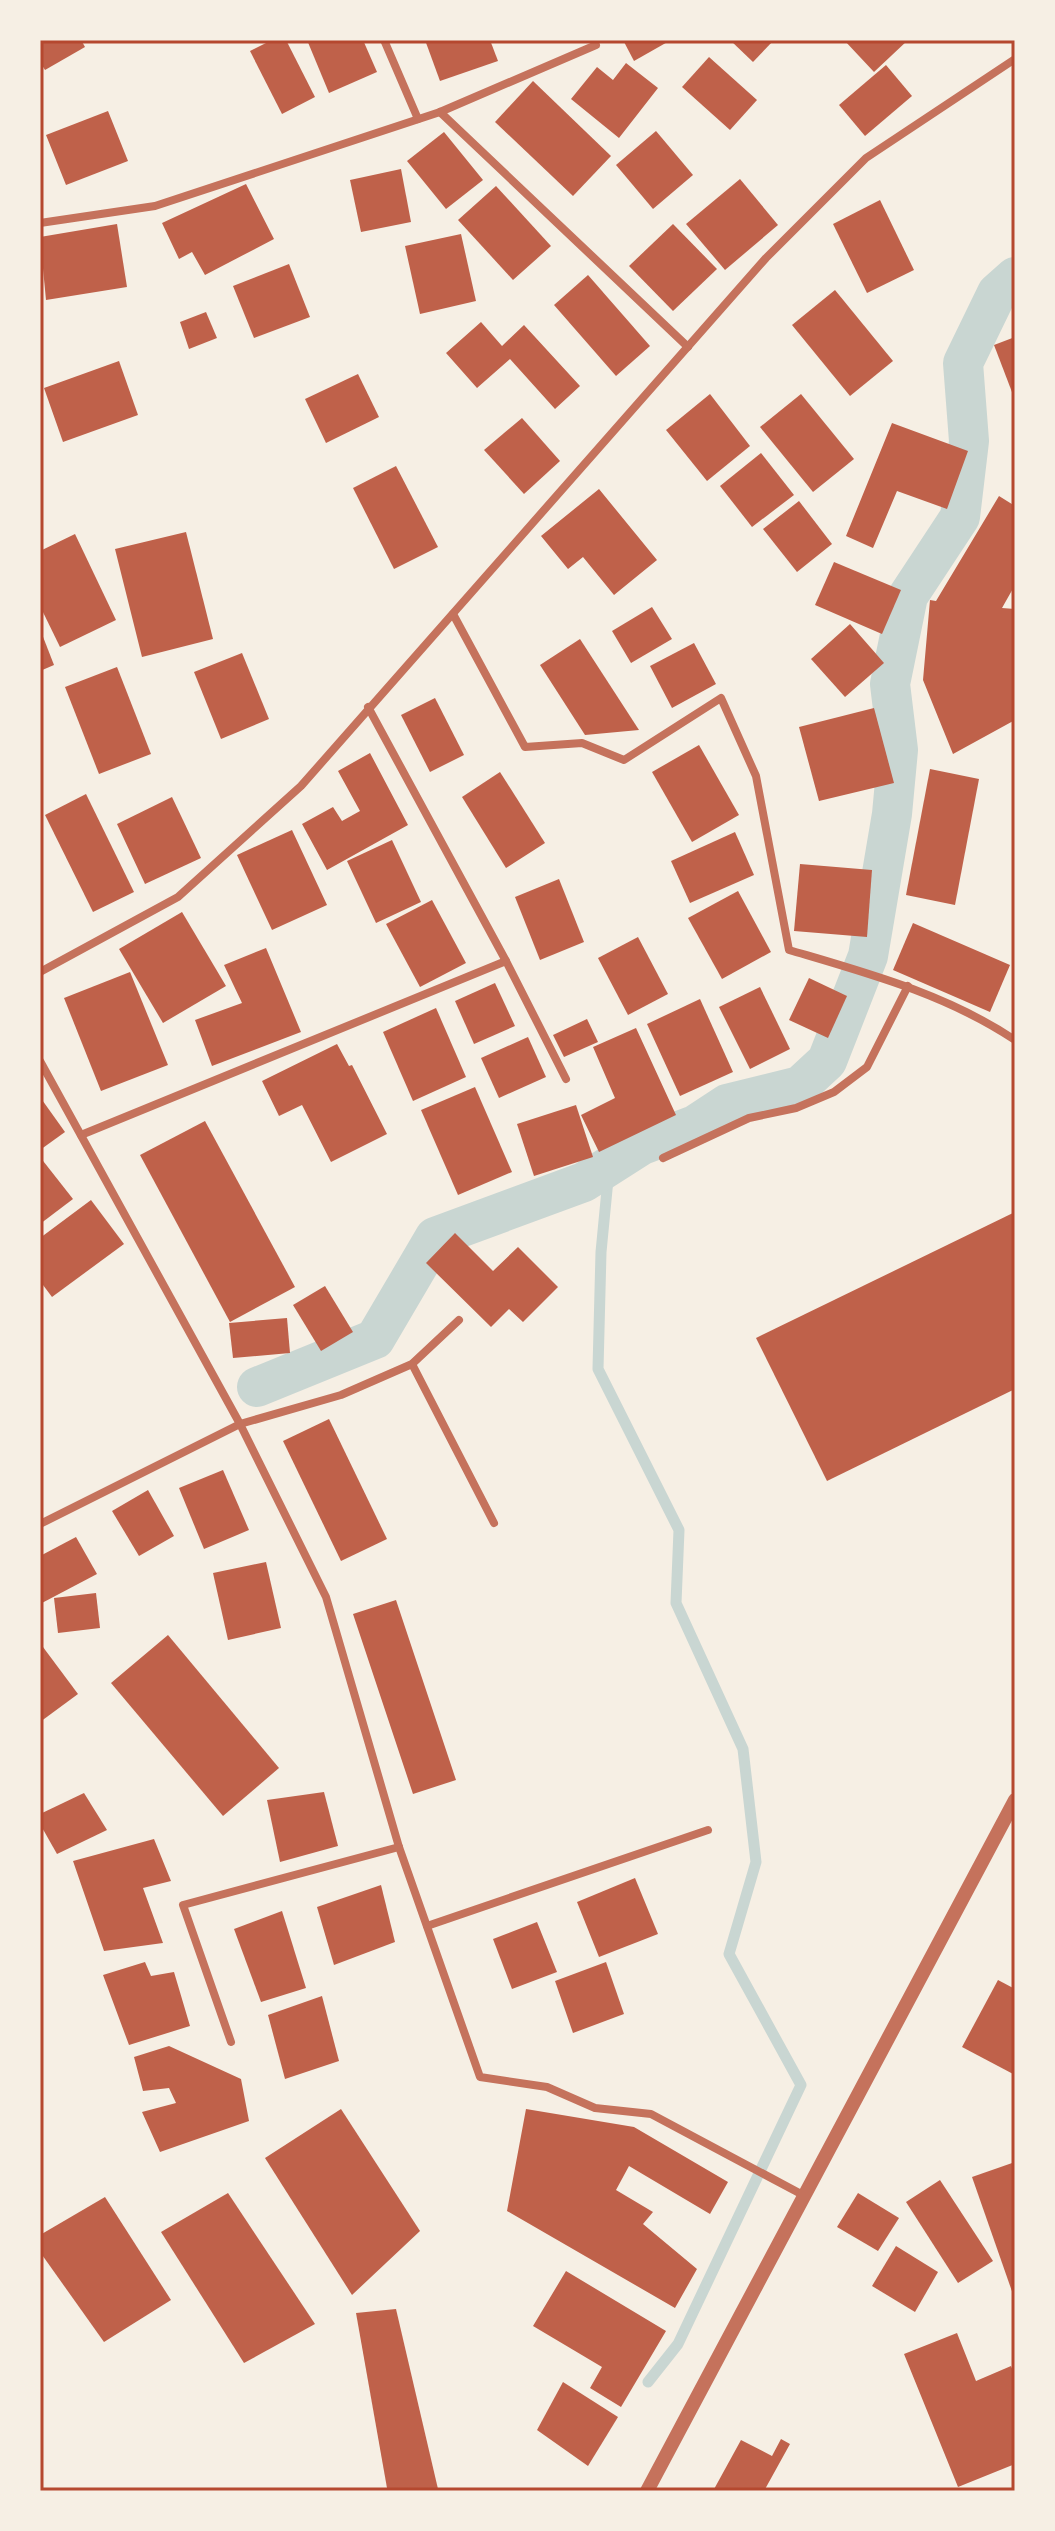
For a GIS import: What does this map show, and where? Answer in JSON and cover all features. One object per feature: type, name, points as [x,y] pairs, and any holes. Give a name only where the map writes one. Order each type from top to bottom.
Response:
[{"type":"street","points":[[384,40],[418,119]]},
{"type":"street","points":[[40,223],[155,206],[440,112],[596,45],[593,40]]},
{"type":"street","points":[[40,972],[178,897],[301,786],[766,258],[866,158],[1015,59]]},
{"type":"street","points":[[440,112],[688,347]]},
{"type":"street","points":[[453,614],[525,747],[582,743],[624,760],[721,698],[756,776],[789,950],[908,986],[993,1025],[1015,1040]]},
{"type":"street","points":[[368,707],[506,961],[566,1079]]},
{"type":"street","points":[[81,1135],[506,961]]},
{"type":"street","points":[[663,1158],[749,1118],[796,1108],[834,1092],[867,1067],[908,986]]},
{"type":"street","points":[[40,1061],[240,1424],[326,1597],[399,1847],[480,2077],[547,2087],[595,2108],[651,2114],[803,2195]]},
{"type":"street","points":[[40,1524],[240,1424],[341,1395],[412,1364],[459,1320]]},
{"type":"street","points":[[412,1364],[494,1523]]},
{"type":"street","points":[[647,2491],[1015,1800]]},
{"type":"street","points":[[427,1926],[708,1830]]},
{"type":"street","points":[[231,2042],[183,1905],[399,1847]]},
{"type":"building","points":[[40,40],[81,40],[85,47],[45,70],[40,62]]},
{"type":"building","points":[[272,40],[286,40],[315,97],[282,114],[250,51]]},
{"type":"building","points":[[307,40],[363,40],[377,72],[329,93]]},
{"type":"building","points":[[425,40],[490,40],[498,61],[440,81]]},
{"type":"building","points":[[623,40],[671,40],[634,61]]},
{"type":"building","points":[[730,40],[774,40],[753,62]]},
{"type":"building","points":[[844,40],[908,40],[874,72]]},
{"type":"building","points":[[709,57],[757,100],[730,130],[682,87]]},
{"type":"building","points":[[626,63],[658,88],[619,138],[571,99],[597,67],[613,80]]},
{"type":"building","points":[[886,65],[912,96],[865,136],[839,105]]},
{"type":"building","points":[[533,81],[611,156],[573,196],[495,122]]},
{"type":"building","points":[[108,111],[128,161],[66,185],[46,135]]},
{"type":"building","points":[[656,131],[693,175],[653,209],[616,165]]},
{"type":"building","points":[[444,132],[483,180],[446,209],[407,161]]},
{"type":"building","points":[[401,169],[411,222],[361,232],[350,180]]},
{"type":"building","points":[[740,179],[778,225],[725,270],[686,224]]},
{"type":"building","points":[[246,184],[274,239],[205,275],[192,252],[179,259],[162,223]]},
{"type":"building","points":[[496,186],[551,246],[513,280],[458,220]]},
{"type":"building","points":[[880,200],[914,270],[867,293],[833,224]]},
{"type":"building","points":[[117,224],[127,287],[46,300],[40,237]]},
{"type":"building","points":[[673,224],[717,269],[673,311],[629,266]]},
{"type":"building","points":[[461,234],[476,301],[420,314],[405,246]]},
{"type":"building","points":[[289,264],[310,317],[254,338],[233,286]]},
{"type":"building","points":[[588,275],[650,346],[616,376],[554,305]]},
{"type":"building","points":[[835,290],[893,361],[850,396],[792,325]]},
{"type":"building","points":[[206,312],[217,338],[189,349],[180,322]]},
{"type":"building","points":[[481,322],[502,346],[524,325],[580,386],[555,409],[510,359],[477,388],[446,353]]},
{"type":"building","points":[[1015,337],[1015,400],[994,345]]},
{"type":"building","points":[[119,361],[138,415],[63,442],[44,388]]},
{"type":"building","points":[[358,374],[379,417],[326,443],[305,399]]},
{"type":"building","points":[[710,394],[750,446],[707,481],[666,430]]},
{"type":"building","points":[[801,394],[854,459],[813,492],[760,427]]},
{"type":"building","points":[[522,418],[560,461],[524,494],[484,450]]},
{"type":"building","points":[[892,423],[968,451],[947,509],[897,491],[873,548],[846,536]]},
{"type":"building","points":[[761,453],[794,495],[752,527],[720,486]]},
{"type":"building","points":[[396,466],[438,547],[394,569],[353,488]]},
{"type":"building","points":[[599,489],[657,560],[614,595],[583,557],[568,569],[541,536]]},
{"type":"building","points":[[999,496],[1015,506],[1015,585],[1002,608],[1015,609],[1015,720],[953,754],[923,680],[930,600],[936,601]]},
{"type":"building","points":[[799,501],[832,544],[797,572],[763,529]]},
{"type":"building","points":[[186,532],[213,639],[142,657],[115,549]]},
{"type":"building","points":[[75,534],[116,620],[60,647],[40,606],[40,551]]},
{"type":"building","points":[[834,562],[901,590],[882,634],[815,605]]},
{"type":"building","points":[[652,607],[672,639],[631,663],[612,631]]},
{"type":"building","points":[[850,624],[884,663],[845,697],[811,659]]},
{"type":"building","points":[[40,629],[54,665],[40,671]]},
{"type":"building","points":[[580,639],[639,730],[585,735],[540,665]]},
{"type":"building","points":[[694,643],[716,684],[672,708],[650,666]]},
{"type":"building","points":[[242,653],[269,719],[221,739],[194,672]]},
{"type":"building","points":[[117,667],[151,754],[99,774],[65,687]]},
{"type":"building","points":[[435,698],[464,755],[430,772],[401,715]]},
{"type":"building","points":[[874,708],[894,783],[819,801],[799,727]]},
{"type":"building","points":[[699,745],[739,815],[692,842],[652,772]]},
{"type":"building","points":[[370,753],[408,825],[327,870],[302,824],[333,807],[342,821],[360,811],[338,771]]},
{"type":"building","points":[[930,769],[979,779],[955,905],[906,895]]},
{"type":"building","points":[[500,772],[545,843],[506,868],[462,797]]},
{"type":"building","points":[[86,794],[134,892],[93,912],[45,815]]},
{"type":"building","points":[[172,797],[201,858],[145,884],[117,824]]},
{"type":"building","points":[[292,830],[327,905],[272,930],[237,855]]},
{"type":"building","points":[[735,832],[754,875],[690,903],[671,861]]},
{"type":"building","points":[[392,840],[421,902],[376,923],[347,861]]},
{"type":"building","points":[[800,864],[872,870],[867,937],[794,931]]},
{"type":"building","points":[[559,879],[584,942],[540,960],[515,897]]},
{"type":"building","points":[[738,891],[771,952],[722,979],[688,918]]},
{"type":"building","points":[[432,900],[466,963],[420,987],[386,924]]},
{"type":"building","points":[[182,912],[226,986],[163,1023],[119,949]]},
{"type":"building","points":[[913,923],[1010,965],[990,1012],[893,970]]},
{"type":"building","points":[[638,937],[668,994],[628,1015],[598,958]]},
{"type":"building","points":[[266,948],[301,1032],[212,1066],[195,1020],[242,1003],[224,965]]},
{"type":"building","points":[[130,972],[168,1065],[101,1091],[64,998]]},
{"type":"building","points":[[809,978],[847,996],[828,1038],[789,1020]]},
{"type":"building","points":[[495,983],[515,1026],[474,1044],[455,1001]]},
{"type":"building","points":[[760,987],[790,1049],[750,1069],[719,1007]]},
{"type":"building","points":[[700,999],[733,1072],[680,1096],[647,1024]]},
{"type":"building","points":[[436,1008],[466,1077],[413,1101],[383,1032]]},
{"type":"building","points":[[587,1019],[598,1042],[564,1057],[553,1035]]},
{"type":"building","points":[[636,1028],[676,1115],[599,1152],[581,1115],[615,1098],[593,1047]]},
{"type":"building","points":[[528,1037],[546,1077],[499,1098],[481,1058]]},
{"type":"building","points":[[337,1044],[349,1066],[352,1065],[387,1134],[331,1162],[302,1105],[279,1116],[262,1081]]},
{"type":"building","points":[[475,1087],[512,1172],[458,1195],[421,1110]]},
{"type":"building","points":[[40,1097],[65,1132],[40,1150]]},
{"type":"building","points":[[576,1105],[593,1157],[534,1176],[517,1124]]},
{"type":"building","points":[[205,1121],[295,1287],[230,1322],[140,1155]]},
{"type":"building","points":[[40,1157],[73,1199],[40,1224]]},
{"type":"building","points":[[91,1200],[124,1244],[52,1297],[40,1281],[40,1238]]},
{"type":"building","points":[[1015,1212],[1015,1389],[827,1481],[756,1338]]},
{"type":"building","points":[[455,1233],[493,1271],[518,1247],[558,1287],[523,1322],[509,1309],[491,1327],[426,1263]]},
{"type":"building","points":[[325,1286],[353,1332],[321,1351],[293,1305]]},
{"type":"building","points":[[287,1318],[290,1353],[233,1358],[229,1323]]},
{"type":"building","points":[[329,1419],[387,1539],[341,1561],[283,1441]]},
{"type":"building","points":[[223,1470],[249,1530],[204,1549],[179,1488]]},
{"type":"building","points":[[148,1490],[174,1536],[139,1556],[112,1511]]},
{"type":"building","points":[[76,1537],[97,1574],[40,1604],[40,1556]]},
{"type":"building","points":[[266,1562],[281,1628],[228,1640],[213,1573]]},
{"type":"building","points":[[96,1593],[100,1628],[58,1633],[54,1598]]},
{"type":"building","points":[[396,1600],[456,1780],[413,1794],[353,1614]]},
{"type":"building","points":[[168,1635],[279,1768],[223,1816],[111,1683]]},
{"type":"building","points":[[40,1643],[78,1694],[40,1722]]},
{"type":"building","points":[[324,1792],[338,1846],[280,1862],[267,1800]]},
{"type":"building","points":[[84,1793],[107,1830],[57,1854],[40,1824],[40,1814]]},
{"type":"building","points":[[154,1839],[171,1881],[143,1888],[163,1943],[104,1951],[73,1861]]},
{"type":"building","points":[[635,1878],[658,1934],[599,1957],[577,1902]]},
{"type":"building","points":[[381,1885],[395,1942],[334,1965],[317,1907]]},
{"type":"building","points":[[282,1911],[306,1988],[261,2002],[234,1929]]},
{"type":"building","points":[[537,1922],[557,1972],[512,1989],[493,1939]]},
{"type":"building","points":[[145,1962],[151,1976],[174,1972],[190,2026],[129,2045],[103,1975]]},
{"type":"building","points":[[606,1962],[624,2014],[573,2033],[555,1981]]},
{"type":"building","points":[[998,1980],[1015,1989],[1015,2075],[962,2047]]},
{"type":"building","points":[[322,1996],[339,2061],[285,2079],[268,2015]]},
{"type":"building","points":[[169,2046],[241,2079],[249,2121],[160,2152],[142,2112],[176,2103],[169,2088],[143,2091],[134,2057]]},
{"type":"building","points":[[341,2109],[420,2231],[352,2295],[265,2158]]},
{"type":"building","points":[[526,2109],[634,2127],[728,2182],[710,2214],[629,2166],[616,2190],[653,2212],[643,2224],[697,2269],[675,2308],[507,2211]]},
{"type":"building","points":[[1015,2162],[1015,2300],[972,2177]]},
{"type":"building","points":[[940,2180],[993,2261],[958,2283],[906,2202]]},
{"type":"building","points":[[228,2193],[315,2324],[244,2363],[161,2232]]},
{"type":"building","points":[[858,2193],[899,2218],[878,2251],[837,2227]]},
{"type":"building","points":[[105,2197],[171,2300],[104,2342],[40,2252],[40,2235]]},
{"type":"building","points":[[896,2246],[938,2272],[915,2312],[872,2286]]},
{"type":"building","points":[[566,2271],[666,2331],[621,2407],[590,2388],[602,2367],[533,2326]]},
{"type":"building","points":[[396,2309],[438,2489],[387,2488],[356,2313]]},
{"type":"building","points":[[957,2333],[976,2381],[1011,2366],[1015,2376],[1015,2464],[958,2487],[904,2354]]},
{"type":"building","points":[[563,2382],[618,2417],[588,2466],[537,2430]]},
{"type":"building","points":[[781,2439],[790,2444],[764,2491],[713,2491],[741,2440],[772,2456]]},
{"type":"waterway","points":[[257,1387],[375,1339],[435,1237],[584,1182],[642,1145],[695,1125],[727,1104],[800,1086],[827,1061],[868,956],[892,814],[898,750],[890,684],[908,596],[960,517],[969,441],[963,363],[997,293],[1015,277]]},
{"type":"waterway","points":[[609,1169],[601,1252],[598,1369],[679,1530],[676,1603],[743,1749],[756,1862],[729,1954],[801,2085],[678,2344],[648,2382]]}]
